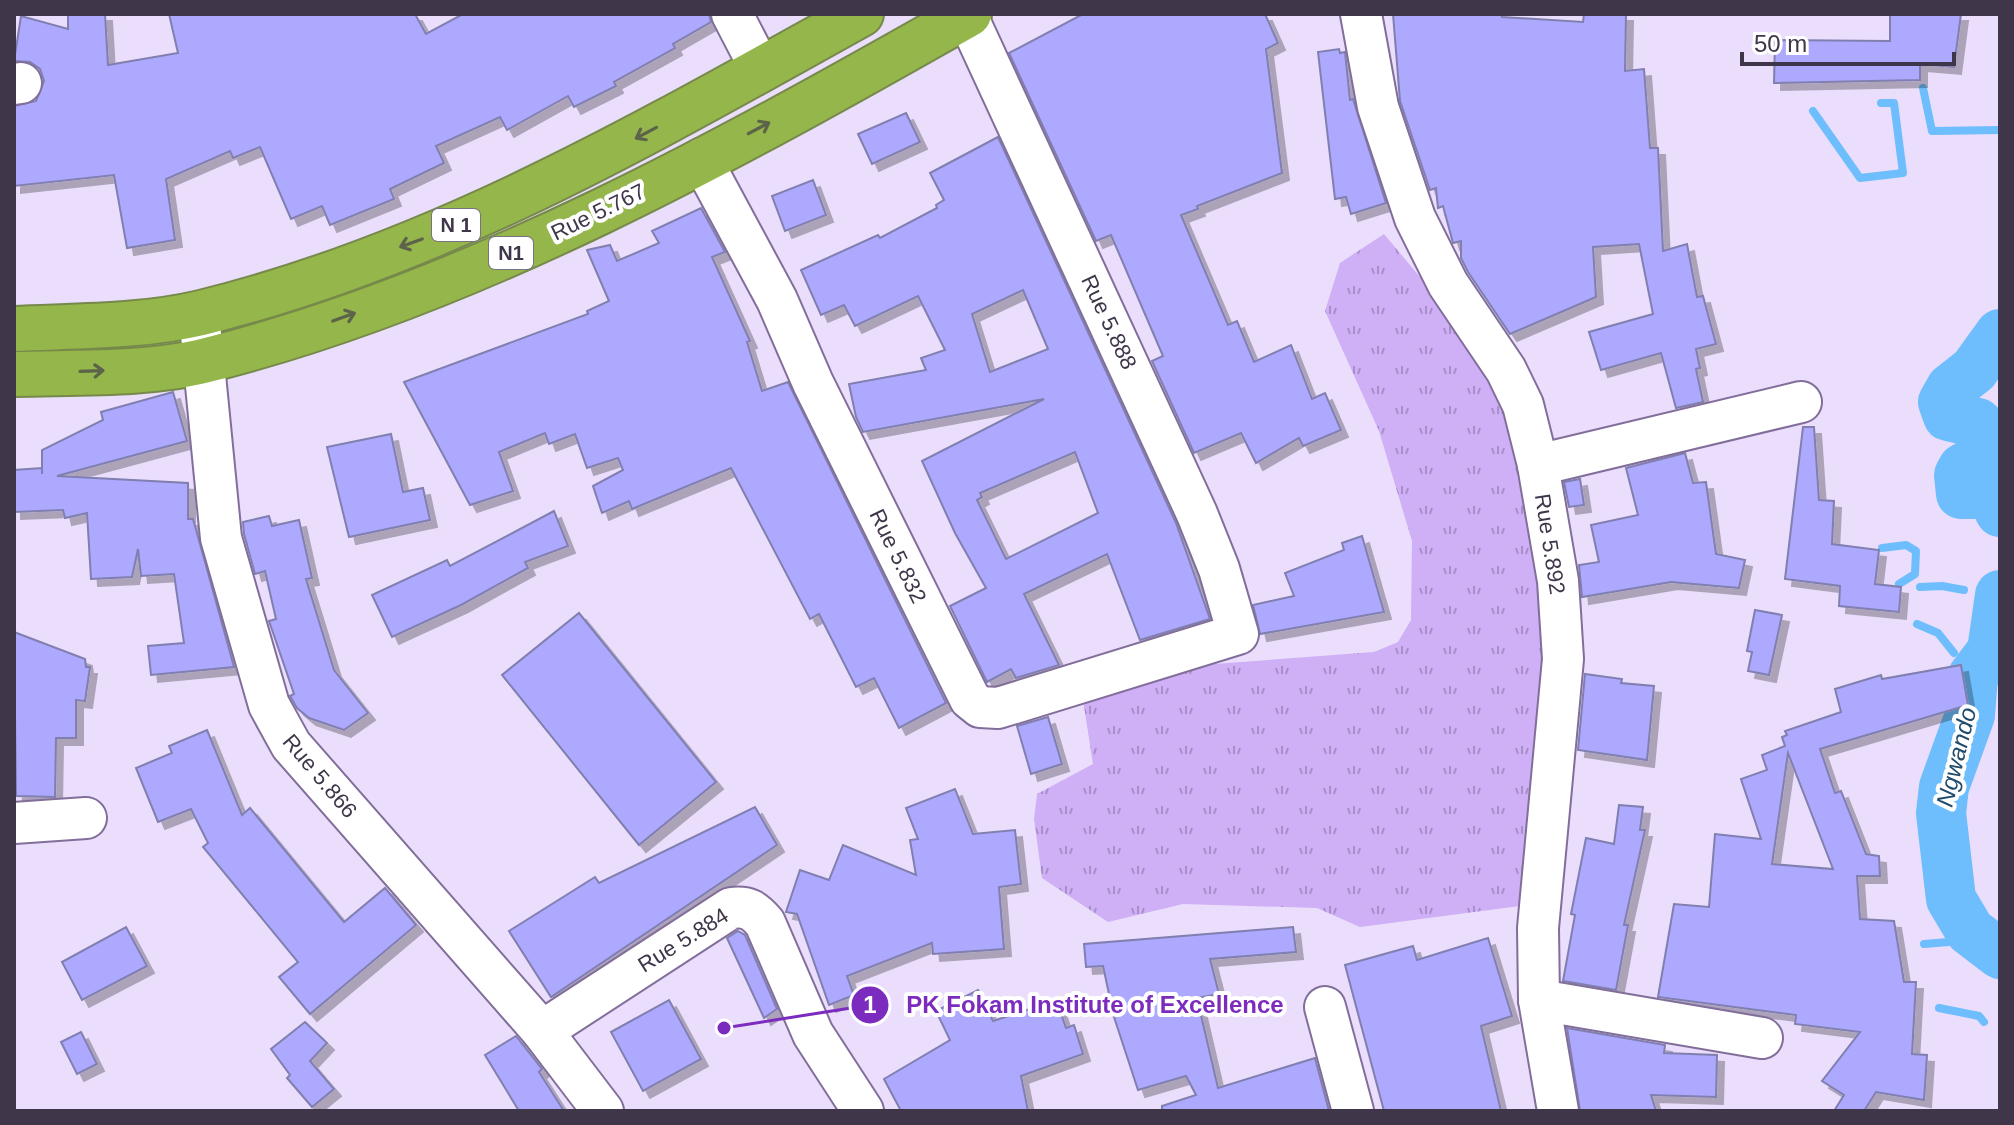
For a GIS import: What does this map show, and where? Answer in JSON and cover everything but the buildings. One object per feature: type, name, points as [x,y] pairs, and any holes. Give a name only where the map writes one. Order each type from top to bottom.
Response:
[{"type":"highway","name":"N 1","points":[[14,329],[90,326],[199,314],[312,279],[433,235],[547,185],[861,14]]},
{"type":"highway","name":"Rue 5.767","points":[[14,374],[112,371],[204,361],[447,280],[585,221],[968,15]]},
{"type":"street","points":[[732,14],[761,70]]},
{"type":"street","name":"Rue 5.892","points":[[1361,14],[1378,107],[1415,218],[1448,284],[1506,370],[1523,405],[1538,465],[1558,581],[1563,659],[1538,928],[1539,1000],[1558,1111]]},
{"type":"street","name":"Rue 5.888","points":[[968,15],[1197,514],[1219,569],[1238,634]]},
{"type":"street","name":"Rue 5.832","points":[[701,159],[777,300],[813,383],[970,699],[980,707],[998,708],[1238,634]]},
{"type":"street","name":"Rue 5.866","points":[[199,314],[221,538],[274,718],[291,745],[542,1031],[603,1111]]},
{"type":"street","points":[[1538,465],[1801,402]]},
{"type":"street","points":[[14,823],[86,818]]},
{"type":"street","name":"Rue 5.884","points":[[542,1031],[731,908],[744,906],[755,911],[765,923],[813,1034],[863,1111]]},
{"type":"street","points":[[1539,1000],[1762,1038]]},
{"type":"street","points":[[1325,1007],[1353,1111]]},
{"type":"green space","points":[[1384,234],[1476,344],[1522,438],[1547,636],[1520,906],[1360,927],[1317,908],[1183,904],[1108,922],[1042,878],[1034,819],[1037,794],[1093,764],[1083,700],[1187,666],[1374,652],[1398,642],[1411,620],[1412,541],[1379,431],[1325,311],[1340,263]]},
{"type":"waterway","points":[[1923,88],[1932,131],[2000,130]]},
{"type":"waterway","points":[[1813,111],[1860,178],[1903,173],[1894,103],[1881,103]]},
{"type":"waterway","name":"Ngwando","points":[[2000,334],[1974,370],[1951,388],[1943,402],[1948,416],[1978,423],[1992,438],[1993,452],[1963,468],[1959,475],[1961,494],[1991,494],[2000,512]]},
{"type":"waterway","points":[[1882,548],[1906,545],[1916,551],[1915,574],[1899,584]]},
{"type":"waterway","points":[[1920,587],[1942,586],[1964,590]]},
{"type":"waterway","name":"Ngwando","points":[[2000,595],[1992,651],[1973,676],[1970,715],[1944,787],[1941,813],[1951,899],[1970,931],[2000,954]]},
{"type":"waterway","points":[[1917,624],[1938,633],[1954,653]]},
{"type":"waterway","points":[[1924,944],[1961,941],[1968,944]]},
{"type":"waterway","points":[[1939,1008],[1979,1016],[1984,1022]]},
{"type":"place","name":"PK Fokam Institute of Excellence","points":[[724,1028]]}]
